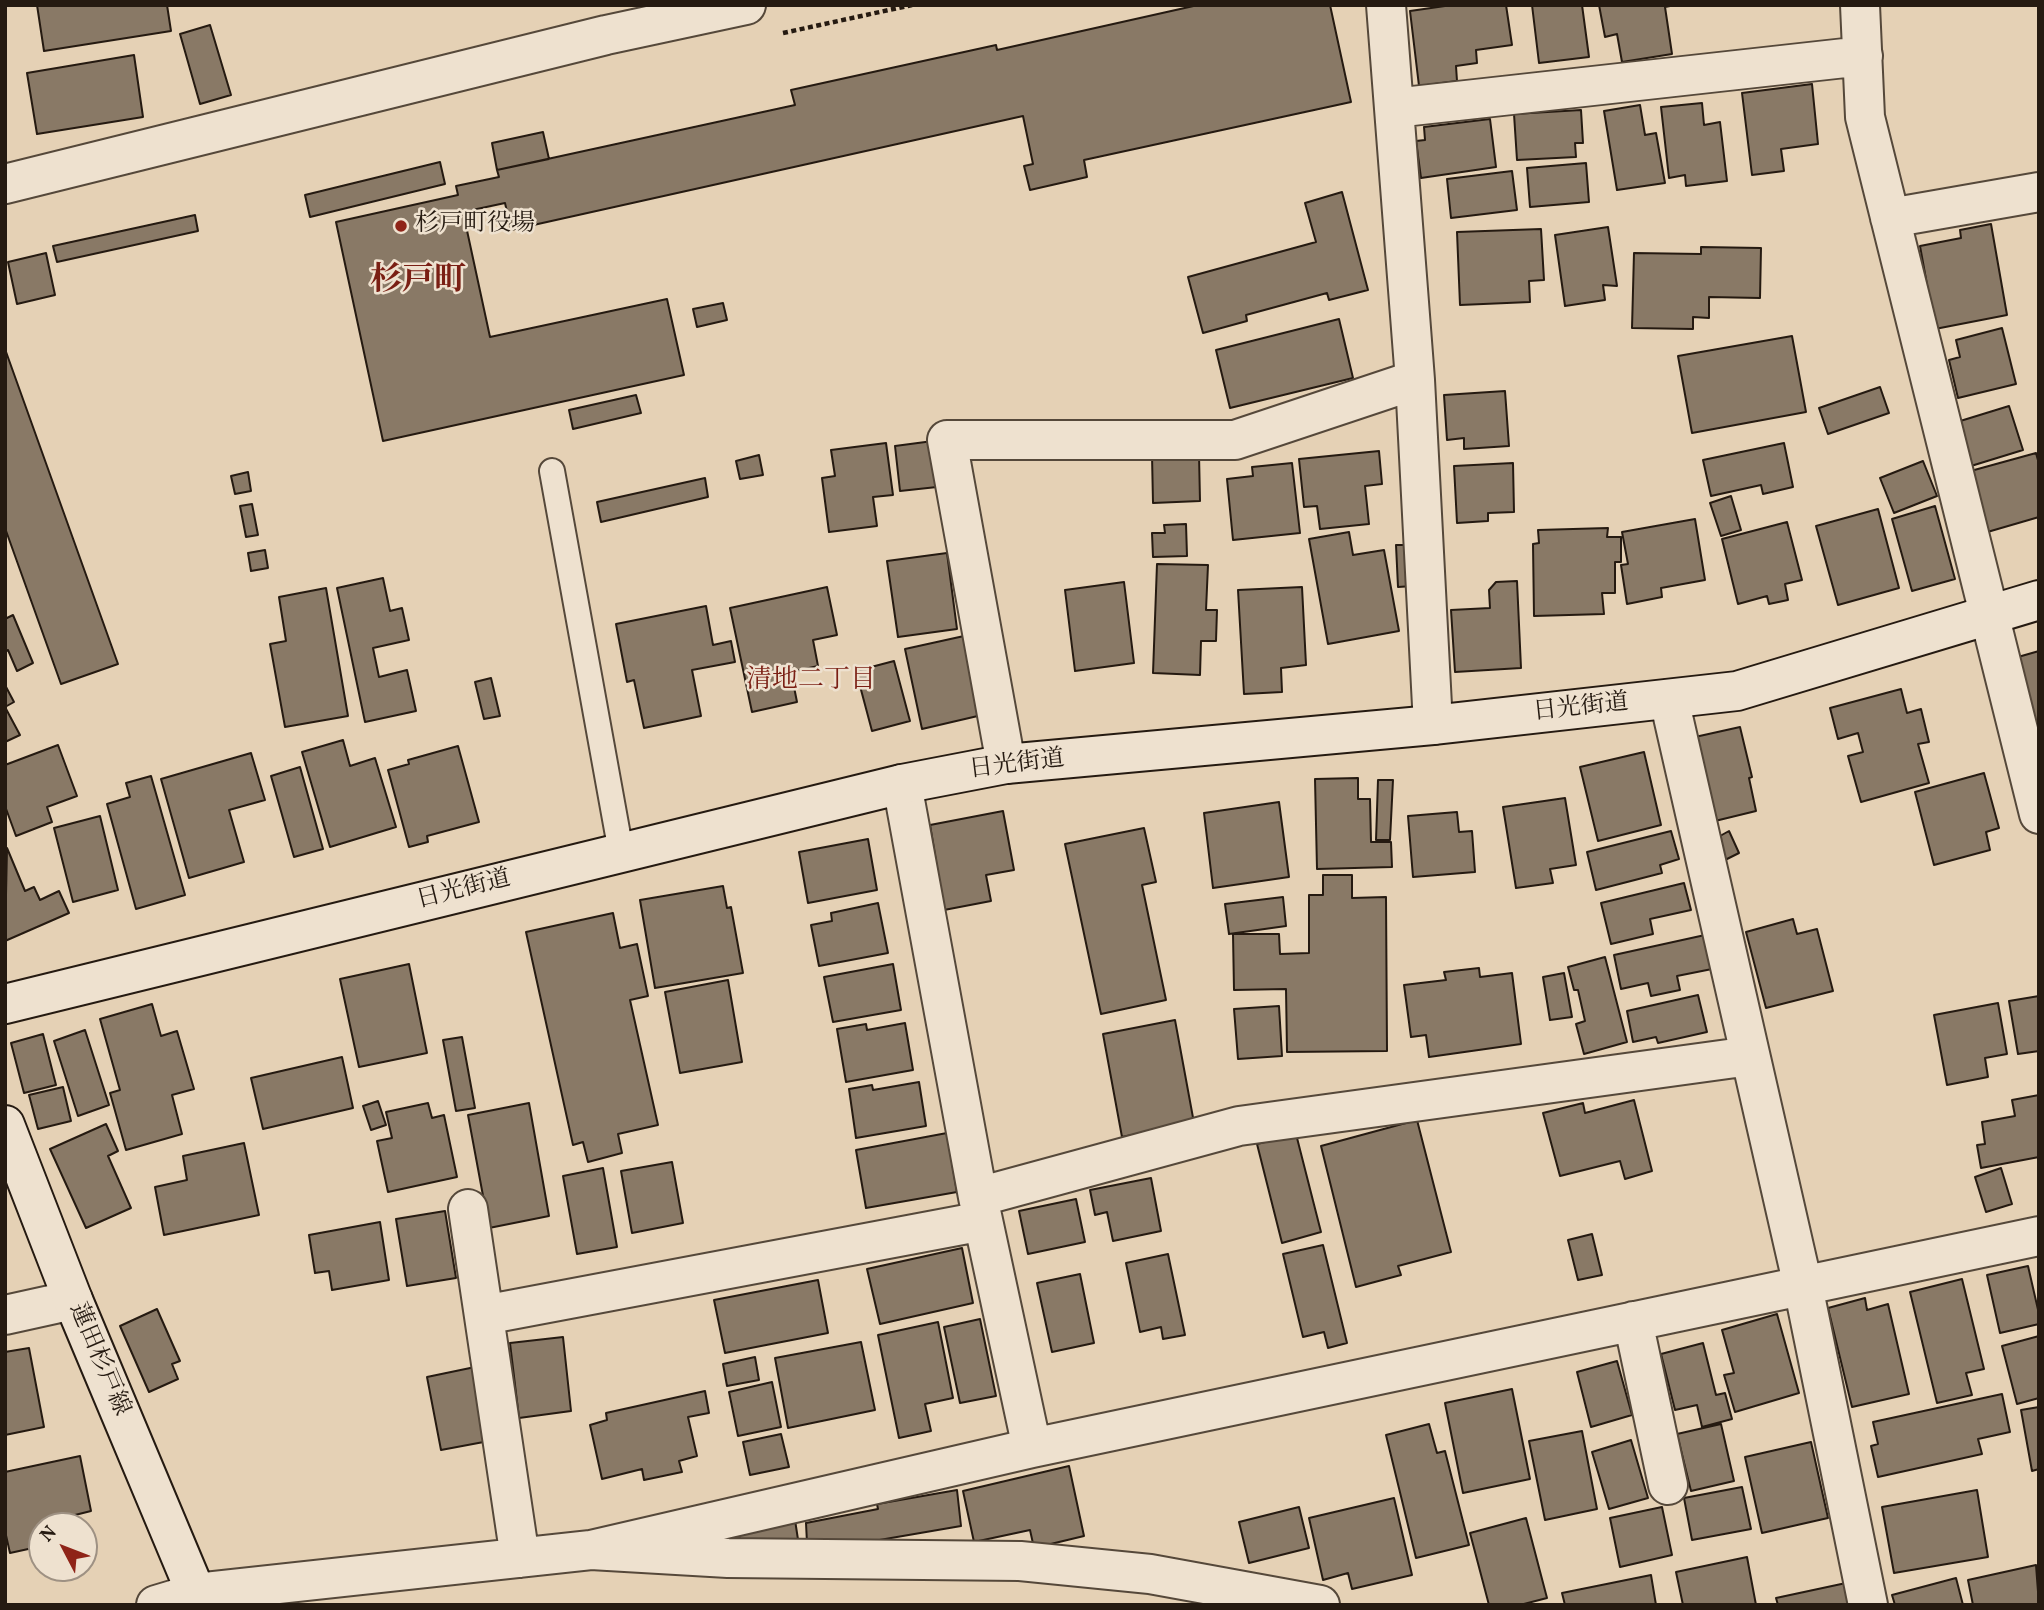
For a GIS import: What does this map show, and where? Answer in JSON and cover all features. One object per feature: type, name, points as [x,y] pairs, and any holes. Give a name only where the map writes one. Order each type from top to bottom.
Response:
[{"type":"street","points":[[5,184],[602,20],[746,5]]},
{"type":"street","points":[[1387,5],[1415,380],[1433,725]]},
{"type":"street","points":[[1860,5],[1866,117],[1987,615],[2039,814]]},
{"type":"street","points":[[1394,108],[1863,56]]},
{"type":"street","points":[[1890,218],[2039,192]]},
{"type":"street","points":[[1006,764],[947,440],[1235,440],[1415,380]]},
{"type":"street","name":"日光街道","points":[[5,1004],[902,784],[1006,764],[1433,725],[1737,691],[2039,600]]},
{"type":"street","points":[[1669,699],[1803,1286],[1867,1605]]},
{"type":"street","points":[[902,784],[981,1209],[1032,1448]]},
{"type":"street","points":[[484,1315],[981,1209],[1239,1126],[1750,1056]]},
{"type":"street","name":"蓮田杉戸線","points":[[5,1125],[73,1300],[198,1599]]},
{"type":"street","points":[[468,1209],[520,1558]]},
{"type":"street","points":[[156,1605],[591,1550],[1032,1448],[2039,1236]]},
{"type":"street","points":[[5,1315],[73,1300]]},
{"type":"street","points":[[1633,1321],[1668,1485]]},
{"type":"street","points":[[591,1550],[728,1558],[1020,1561],[1150,1574],[1320,1605]]},
{"type":"lane","points":[[552,471],[621,852]]},
{"type":"building","points":[[37,5],[167,5],[171,31],[44,51]]},
{"type":"building","name":"杉戸町役場","points":[[1198,5],[1330,5],[1351,102],[1084,160],[1087,177],[1030,190],[1024,166],[1033,164],[1023,116],[511,230],[505,203],[463,212],[490,337],[667,299],[684,375],[383,441],[336,222],[458,195],[456,186],[499,177],[497,170],[795,105],[791,90],[996,45],[997,50]]},
{"type":"building","points":[[1452,5],[1506,5],[1512,45],[1476,50],[1477,63],[1456,66],[1457,81],[1419,86],[1410,11]]},
{"type":"building","points":[[1532,5],[1582,5],[1589,57],[1539,63]]},
{"type":"building","points":[[1599,5],[1675,5],[1665,7],[1672,54],[1622,62],[1617,34],[1605,37]]},
{"type":"building","points":[[210,25],[231,95],[200,104],[180,34]]},
{"type":"building","points":[[134,55],[143,117],[37,134],[27,73]]},
{"type":"building","points":[[1812,84],[1818,144],[1781,149],[1784,171],[1752,175],[1742,93]]},
{"type":"building","points":[[1702,103],[1704,125],[1720,122],[1727,181],[1686,186],[1685,175],[1669,178],[1661,107]]},
{"type":"building","points":[[1640,105],[1645,135],[1656,133],[1665,183],[1617,190],[1604,111]]},
{"type":"building","points":[[1581,110],[1583,143],[1575,143],[1576,157],[1517,160],[1514,114]]},
{"type":"building","points":[[1490,119],[1496,167],[1421,178],[1416,141],[1425,140],[1424,127]]},
{"type":"building","points":[[543,132],[549,159],[497,170],[492,143]]},
{"type":"building","points":[[440,162],[445,184],[310,217],[305,195]]},
{"type":"building","points":[[1586,163],[1589,202],[1530,207],[1527,168]]},
{"type":"building","points":[[1512,171],[1517,210],[1451,218],[1447,179]]},
{"type":"building","points":[[1342,192],[1368,290],[1329,300],[1327,293],[1246,315],[1247,321],[1203,333],[1188,277],[1316,242],[1305,203]]},
{"type":"building","points":[[195,215],[198,231],[57,262],[53,246]]},
{"type":"building","points":[[1991,224],[2007,315],[1935,329],[1920,246],[1961,238],[1960,230]]},
{"type":"building","points":[[1608,227],[1617,286],[1603,285],[1605,300],[1565,306],[1555,235]]},
{"type":"building","points":[[1541,229],[1544,280],[1529,281],[1530,302],[1460,305],[1457,232]]},
{"type":"building","points":[[1701,247],[1761,248],[1760,298],[1709,297],[1709,318],[1693,317],[1693,329],[1632,328],[1634,253],[1701,254]]},
{"type":"building","points":[[46,253],[55,295],[17,304],[8,262]]},
{"type":"building","points":[[723,303],[727,320],[697,327],[693,309]]},
{"type":"building","points":[[1339,319],[1353,378],[1230,408],[1216,350]]},
{"type":"building","points":[[2002,328],[2016,384],[1958,398],[1949,360],[1960,357],[1956,340]]},
{"type":"building","points":[[1792,336],[1806,412],[1692,433],[1678,356]]},
{"type":"building","points":[[5,349],[118,664],[61,684],[5,528]]},
{"type":"building","points":[[1880,387],[1889,413],[1828,434],[1819,408]]},
{"type":"building","points":[[1505,391],[1509,446],[1464,449],[1464,438],[1447,440],[1444,395]]},
{"type":"building","points":[[636,395],[641,413],[573,429],[569,410]]},
{"type":"building","points":[[2009,406],[2023,450],[1971,466],[1957,422]]},
{"type":"building","points":[[933,441],[937,487],[900,491],[895,446]]},
{"type":"building","points":[[886,443],[893,495],[873,497],[877,526],[829,532],[822,478],[835,476],[831,450]]},
{"type":"building","points":[[1784,443],[1793,487],[1763,494],[1761,485],[1711,496],[1703,460]]},
{"type":"building","points":[[1379,451],[1382,484],[1365,486],[1369,524],[1320,529],[1317,506],[1304,507],[1299,459]]},
{"type":"building","points":[[2036,453],[2039,464],[2039,517],[1984,533],[1967,472]]},
{"type":"building","points":[[1199,454],[1200,501],[1153,503],[1152,455]]},
{"type":"building","points":[[759,455],[763,475],[740,479],[736,461]]},
{"type":"building","points":[[1923,461],[1937,496],[1894,513],[1880,478]]},
{"type":"building","points":[[1292,463],[1300,533],[1233,540],[1227,479],[1253,476],[1252,467]]},
{"type":"building","points":[[1513,463],[1514,512],[1488,513],[1488,521],[1457,523],[1454,466]]},
{"type":"building","points":[[248,472],[251,491],[235,494],[231,476]]},
{"type":"building","points":[[705,478],[708,497],[601,522],[597,502]]},
{"type":"building","points":[[1731,496],[1741,530],[1721,536],[1710,503]]},
{"type":"building","points":[[252,504],[258,535],[246,537],[240,506]]},
{"type":"building","points":[[1935,506],[1955,579],[1912,591],[1892,519]]},
{"type":"building","points":[[1878,509],[1899,588],[1838,605],[1816,526]]},
{"type":"building","points":[[1695,519],[1705,580],[1661,588],[1662,597],[1627,604],[1621,565],[1628,564],[1622,532]]},
{"type":"building","points":[[1787,522],[1802,580],[1785,584],[1788,600],[1769,604],[1767,596],[1738,604],[1722,539]]},
{"type":"building","points":[[1186,524],[1187,556],[1153,557],[1152,533],[1165,533],[1164,525]]},
{"type":"building","points":[[1608,528],[1607,537],[1621,537],[1621,562],[1615,562],[1615,593],[1602,593],[1604,614],[1534,616],[1533,544],[1539,543],[1538,530]]},
{"type":"building","points":[[1349,532],[1353,555],[1384,550],[1399,631],[1328,644],[1309,539]]},
{"type":"building","points":[[1396,545],[1412,545],[1413,586],[1398,587]]},
{"type":"building","points":[[265,550],[268,568],[251,571],[248,553]]},
{"type":"building","points":[[947,553],[957,629],[898,637],[887,561]]},
{"type":"building","points":[[1157,564],[1208,565],[1206,610],[1217,610],[1216,641],[1201,641],[1200,675],[1153,673]]},
{"type":"building","points":[[383,578],[390,611],[402,608],[409,640],[373,648],[379,677],[407,670],[416,711],[365,722],[337,588]]},
{"type":"building","points":[[1517,581],[1521,668],[1455,672],[1451,610],[1490,608],[1489,590],[1496,582]]},
{"type":"building","points":[[1124,582],[1134,663],[1075,671],[1065,590]]},
{"type":"building","points":[[827,587],[837,635],[813,640],[818,666],[791,672],[797,702],[752,712],[730,608]]},
{"type":"building","points":[[1302,587],[1306,665],[1281,668],[1282,692],[1244,694],[1238,590]]},
{"type":"building","points":[[326,588],[348,716],[285,727],[270,644],[286,641],[279,597]]},
{"type":"building","points":[[706,606],[713,645],[731,641],[735,662],[692,670],[701,716],[644,728],[634,680],[627,682],[616,624]]},
{"type":"building","points":[[13,615],[33,663],[17,671],[8,650],[5,651],[5,619]]},
{"type":"building","points":[[964,636],[982,715],[922,729],[905,649]]},
{"type":"building","points":[[2039,651],[2039,741],[2018,657]]},
{"type":"building","points":[[894,661],[910,721],[872,731],[856,671]]},
{"type":"building","points":[[491,678],[500,716],[484,719],[475,682]]},
{"type":"building","points":[[5,685],[14,702],[5,707]]},
{"type":"building","points":[[1901,689],[1907,713],[1921,709],[1929,742],[1918,744],[1929,783],[1861,802],[1848,756],[1863,752],[1858,733],[1838,739],[1830,708]]},
{"type":"building","points":[[5,707],[20,735],[5,742]]},
{"type":"building","points":[[1740,727],[1752,777],[1749,778],[1756,811],[1715,821],[1695,737]]},
{"type":"building","points":[[343,740],[350,766],[375,758],[396,827],[330,847],[302,752]]},
{"type":"building","points":[[58,745],[77,796],[47,807],[52,822],[16,836],[5,806],[5,765]]},
{"type":"building","points":[[458,746],[479,822],[427,836],[428,842],[409,847],[388,770],[409,764],[408,760]]},
{"type":"building","points":[[1644,752],[1661,825],[1598,841],[1580,767]]},
{"type":"building","points":[[251,753],[265,800],[229,810],[244,862],[189,878],[161,779]]},
{"type":"building","points":[[300,767],[323,849],[294,857],[271,776]]},
{"type":"building","points":[[1984,773],[1999,828],[1986,832],[1990,850],[1934,865],[1915,792]]},
{"type":"building","points":[[151,776],[185,895],[136,909],[107,804],[130,797],[126,783]]},
{"type":"building","points":[[1358,778],[1358,799],[1370,799],[1371,842],[1391,842],[1392,867],[1317,869],[1315,779]]},
{"type":"building","points":[[1378,780],[1393,780],[1390,840],[1376,840]]},
{"type":"building","points":[[1565,798],[1576,865],[1550,869],[1553,883],[1516,888],[1503,807]]},
{"type":"building","points":[[1279,802],[1289,877],[1213,888],[1204,813]]},
{"type":"building","points":[[1003,811],[1014,870],[986,875],[991,901],[944,910],[930,825]]},
{"type":"building","points":[[1457,812],[1459,832],[1472,831],[1475,872],[1413,877],[1408,816]]},
{"type":"building","points":[[100,816],[118,890],[73,902],[54,828]]},
{"type":"building","points":[[1144,828],[1156,882],[1142,885],[1166,1000],[1101,1014],[1065,844]]},
{"type":"building","points":[[1671,831],[1679,859],[1660,865],[1662,873],[1596,890],[1587,852]]},
{"type":"building","points":[[1729,831],[1739,853],[1721,862],[1711,841]]},
{"type":"building","points":[[868,839],[877,890],[808,903],[799,852]]},
{"type":"building","points":[[7,848],[25,891],[34,887],[40,900],[59,891],[69,913],[5,941]]},
{"type":"building","points":[[1323,875],[1352,875],[1352,898],[1386,897],[1387,1051],[1287,1052],[1286,989],[1234,990],[1233,934],[1279,934],[1280,954],[1309,953],[1309,895],[1323,895]]},
{"type":"building","points":[[1684,883],[1691,910],[1650,919],[1653,934],[1611,944],[1601,903]]},
{"type":"building","points":[[723,886],[727,908],[731,907],[743,973],[655,988],[640,900]]},
{"type":"building","points":[[1283,897],[1286,926],[1229,934],[1225,904]]},
{"type":"building","points":[[878,903],[888,953],[819,966],[811,925],[832,921],[831,913]]},
{"type":"building","points":[[613,913],[620,948],[637,944],[648,996],[630,1000],[658,1125],[618,1134],[622,1153],[588,1162],[583,1142],[573,1145],[526,932]]},
{"type":"building","points":[[1793,919],[1797,934],[1817,929],[1833,991],[1766,1008],[1746,932]]},
{"type":"building","points":[[1705,935],[1712,969],[1677,976],[1680,990],[1651,996],[1648,983],[1621,989],[1614,955]]},
{"type":"building","points":[[1605,957],[1627,1042],[1584,1054],[1576,1024],[1585,1021],[1578,990],[1574,990],[1568,967]]},
{"type":"building","points":[[409,964],[427,1053],[359,1067],[340,979]]},
{"type":"building","points":[[893,964],[901,1010],[833,1022],[824,977]]},
{"type":"building","points":[[1479,968],[1480,977],[1512,973],[1521,1044],[1429,1057],[1426,1035],[1411,1037],[1404,985],[1446,980],[1444,972]]},
{"type":"building","points":[[1564,973],[1572,1017],[1550,1020],[1543,977]]},
{"type":"building","points":[[728,980],[742,1062],[680,1073],[665,992]]},
{"type":"building","points":[[1698,995],[1707,1032],[1658,1043],[1656,1037],[1633,1042],[1627,1011]]},
{"type":"building","points":[[2039,996],[2039,1051],[2018,1054],[2009,1001]]},
{"type":"building","points":[[1998,1003],[2007,1054],[1985,1058],[1988,1077],[1947,1085],[1934,1015]]},
{"type":"building","points":[[152,1004],[161,1036],[177,1031],[194,1089],[172,1095],[182,1134],[126,1150],[110,1093],[120,1090],[100,1019]]},
{"type":"building","points":[[1279,1006],[1282,1056],[1238,1059],[1234,1009]]},
{"type":"building","points":[[1175,1020],[1194,1123],[1122,1137],[1103,1034]]},
{"type":"building","points":[[905,1023],[913,1070],[846,1082],[837,1029],[866,1024],[867,1030]]},
{"type":"building","points":[[85,1030],[109,1105],[78,1116],[54,1041]]},
{"type":"building","points":[[43,1034],[56,1085],[24,1093],[11,1043]]},
{"type":"building","points":[[462,1037],[475,1108],[456,1111],[443,1040]]},
{"type":"building","points":[[342,1057],[353,1108],[263,1129],[251,1078]]},
{"type":"building","points":[[919,1082],[926,1126],[856,1138],[849,1089],[872,1085],[873,1090]]},
{"type":"building","points":[[63,1087],[71,1121],[38,1129],[29,1095]]},
{"type":"building","points":[[2039,1095],[2039,1157],[1981,1168],[1977,1145],[1985,1144],[1982,1122],[2015,1116],[2012,1100]]},
{"type":"building","points":[[1634,1100],[1652,1171],[1625,1179],[1620,1161],[1560,1176],[1543,1113],[1583,1103],[1585,1113]]},
{"type":"building","points":[[378,1101],[386,1125],[371,1130],[363,1106]]},
{"type":"building","points":[[428,1103],[432,1118],[444,1115],[457,1177],[388,1192],[377,1141],[392,1138],[386,1112]]},
{"type":"building","points":[[529,1103],[549,1216],[489,1228],[468,1115]]},
{"type":"building","points":[[1417,1120],[1451,1252],[1398,1266],[1401,1275],[1356,1287],[1321,1146]]},
{"type":"building","points":[[106,1124],[118,1151],[108,1156],[131,1208],[86,1228],[50,1149]]},
{"type":"building","points":[[947,1133],[957,1192],[866,1208],[856,1150]]},
{"type":"building","points":[[1296,1134],[1321,1232],[1282,1243],[1257,1144]]},
{"type":"building","points":[[244,1143],[259,1215],[164,1235],[155,1187],[187,1180],[183,1156]]},
{"type":"building","points":[[672,1162],[683,1223],[632,1233],[621,1171]]},
{"type":"building","points":[[603,1168],[617,1247],[577,1254],[563,1176]]},
{"type":"building","points":[[2001,1168],[2012,1204],[1986,1212],[1975,1177]]},
{"type":"building","points":[[1151,1178],[1161,1231],[1113,1241],[1107,1212],[1095,1215],[1090,1190]]},
{"type":"building","points":[[1076,1199],[1085,1242],[1028,1254],[1019,1211]]},
{"type":"building","points":[[445,1211],[456,1278],[407,1286],[396,1219]]},
{"type":"building","points":[[380,1222],[389,1280],[332,1290],[329,1271],[315,1273],[309,1235]]},
{"type":"building","points":[[1592,1234],[1602,1275],[1578,1280],[1568,1240]]},
{"type":"building","points":[[1323,1245],[1347,1343],[1328,1348],[1324,1332],[1303,1337],[1283,1254]]},
{"type":"building","points":[[962,1248],[973,1303],[880,1324],[867,1269]]},
{"type":"building","points":[[1168,1254],[1185,1335],[1163,1339],[1161,1327],[1140,1332],[1126,1263]]},
{"type":"building","points":[[2028,1266],[2039,1324],[2000,1333],[1987,1275]]},
{"type":"building","points":[[1080,1274],[1094,1343],[1052,1352],[1037,1283]]},
{"type":"building","points":[[1962,1279],[1984,1369],[1966,1373],[1972,1395],[1937,1403],[1910,1292]]},
{"type":"building","points":[[818,1280],[828,1333],[725,1353],[714,1300]]},
{"type":"building","points":[[1865,1298],[1867,1310],[1888,1304],[1909,1394],[1852,1407],[1828,1308]]},
{"type":"building","points":[[157,1309],[180,1361],[172,1364],[178,1379],[149,1392],[120,1326]]},
{"type":"building","points":[[1777,1314],[1799,1393],[1735,1412],[1724,1375],[1734,1373],[1722,1330]]},
{"type":"building","points":[[980,1319],[996,1396],[960,1403],[944,1327]]},
{"type":"building","points":[[938,1322],[953,1398],[925,1404],[931,1431],[899,1438],[878,1335]]},
{"type":"building","points":[[2039,1336],[2039,1398],[2017,1404],[2002,1346]]},
{"type":"building","points":[[563,1337],[571,1411],[519,1418],[510,1343]]},
{"type":"building","points":[[861,1342],[875,1410],[788,1428],[775,1358]]},
{"type":"building","points":[[1703,1343],[1716,1395],[1725,1393],[1732,1419],[1702,1427],[1697,1405],[1675,1410],[1661,1354]]},
{"type":"building","points":[[29,1348],[44,1427],[5,1435],[5,1352]]},
{"type":"building","points":[[755,1357],[759,1380],[727,1386],[723,1364]]},
{"type":"building","points":[[1617,1361],[1632,1415],[1591,1427],[1577,1372]]},
{"type":"building","points":[[475,1367],[489,1441],[441,1450],[427,1377]]},
{"type":"building","points":[[772,1382],[781,1427],[738,1436],[729,1392]]},
{"type":"building","points":[[1512,1389],[1530,1479],[1463,1493],[1445,1403]]},
{"type":"building","points":[[705,1391],[709,1413],[688,1417],[697,1456],[679,1461],[682,1472],[644,1480],[642,1469],[602,1479],[590,1425],[607,1420],[606,1413]]},
{"type":"building","points":[[2002,1394],[2010,1432],[1978,1439],[1982,1454],[1878,1477],[1871,1446],[1878,1444],[1873,1422]]},
{"type":"building","points":[[2039,1407],[2039,1469],[2032,1471],[2021,1410]]},
{"type":"building","points":[[1429,1424],[1437,1453],[1445,1451],[1469,1545],[1416,1558],[1386,1435]]},
{"type":"building","points":[[1721,1424],[1734,1481],[1691,1491],[1677,1434]]},
{"type":"building","points":[[1582,1431],[1597,1509],[1545,1520],[1529,1441]]},
{"type":"building","points":[[781,1434],[789,1467],[750,1475],[743,1442]]},
{"type":"building","points":[[1631,1440],[1648,1498],[1609,1509],[1592,1452]]},
{"type":"building","points":[[1811,1442],[1828,1518],[1762,1533],[1745,1457]]},
{"type":"building","points":[[80,1456],[91,1511],[28,1512],[28,1549],[10,1553],[5,1531],[5,1472]]},
{"type":"building","points":[[1069,1466],[1084,1536],[1034,1548],[1030,1530],[974,1542],[963,1491]]},
{"type":"building","points":[[1742,1487],[1751,1529],[1692,1540],[1684,1498]]},
{"type":"building","points":[[957,1490],[961,1526],[862,1543],[807,1543],[806,1523],[878,1509],[877,1504]]},
{"type":"building","points":[[1977,1490],[1988,1557],[1894,1573],[1882,1507]]},
{"type":"building","points":[[1394,1498],[1412,1575],[1352,1589],[1348,1573],[1323,1580],[1309,1518]]},
{"type":"building","points":[[1299,1507],[1309,1548],[1249,1563],[1239,1522]]},
{"type":"building","points":[[1662,1507],[1672,1555],[1620,1567],[1610,1518]]},
{"type":"building","points":[[1526,1518],[1547,1598],[1520,1605],[1489,1605],[1470,1533]]},
{"type":"building","points":[[795,1520],[799,1546],[741,1548],[739,1535]]},
{"type":"building","points":[[1747,1557],[1756,1605],[1683,1605],[1676,1572]]},
{"type":"building","points":[[2036,1565],[2039,1605],[1973,1605],[1968,1580]]},
{"type":"building","points":[[1651,1575],[1656,1605],[1565,1605],[1562,1593]]},
{"type":"building","points":[[1956,1578],[1963,1605],[1895,1605],[1892,1595]]},
{"type":"building","points":[[1846,1583],[1850,1605],[1778,1605],[1776,1598]]},
{"type":"place","name":"杉戸町役場","points":[[401,226]]},
{"type":"district","name":"杉戸町","points":[[418,283]]},
{"type":"district","name":"清地二丁目","points":[[811,682]]}]
